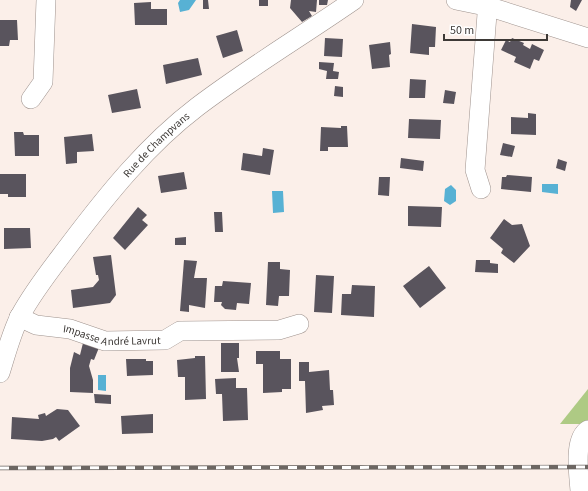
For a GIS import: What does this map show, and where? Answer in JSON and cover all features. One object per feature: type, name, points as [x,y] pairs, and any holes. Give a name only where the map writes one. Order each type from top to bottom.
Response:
[{"type":"street","points":[[31,99],[43,82],[46,0]]},
{"type":"street","name":"Rue de Champvans","points":[[0,373],[19,317],[40,284],[81,230],[138,161],[157,142],[197,108],[336,6],[354,0]]},
{"type":"street","points":[[456,0],[490,7],[588,38]]},
{"type":"street","points":[[481,189],[476,170],[490,7]]},
{"type":"street","name":"Impasse André Lavrut","points":[[19,317],[36,325],[70,328],[105,341],[165,340],[180,331],[279,330],[299,324]]},
{"type":"street","points":[[580,491],[579,446],[581,437],[588,430]]},
{"type":"green space","points":[[588,389],[588,424],[560,424]]},
{"type":"water","points":[[180,0],[196,0],[189,10],[180,12],[178,3]]},
{"type":"water","points":[[542,184],[558,184],[558,194],[542,192]]},
{"type":"water","points":[[451,185],[456,190],[456,201],[450,205],[444,201],[445,189]]},
{"type":"water","points":[[272,191],[283,191],[284,212],[273,213]]},
{"type":"water","points":[[98,375],[106,375],[106,391],[98,390]]},
{"type":"building","points":[[203,0],[208,0],[209,9],[203,9]]},
{"type":"building","points":[[259,0],[268,0],[268,6],[259,6]]},
{"type":"building","points":[[291,0],[317,0],[316,12],[309,11],[312,16],[302,22],[290,8]]},
{"type":"building","points":[[319,0],[328,0],[327,5],[319,5]]},
{"type":"building","points":[[571,0],[582,0],[576,11],[570,7]]},
{"type":"building","points":[[151,2],[151,9],[167,9],[167,25],[135,25],[134,3]]},
{"type":"building","points":[[0,20],[17,20],[18,40],[10,40],[9,46],[0,46]]},
{"type":"building","points":[[412,24],[436,27],[435,47],[429,47],[429,55],[410,53]]},
{"type":"building","points":[[237,30],[243,51],[223,58],[216,36]]},
{"type":"building","points":[[325,38],[343,39],[342,57],[324,56]]},
{"type":"building","points":[[512,38],[524,43],[523,45],[530,49],[532,44],[544,50],[539,61],[534,59],[530,69],[514,62],[516,57],[501,50],[506,40],[510,42]]},
{"type":"building","points":[[390,42],[390,67],[372,69],[369,45]]},
{"type":"building","points":[[198,58],[202,75],[166,84],[163,65]]},
{"type":"building","points":[[319,62],[334,63],[333,71],[339,72],[338,79],[326,79],[327,71],[319,69]]},
{"type":"building","points":[[410,79],[426,80],[425,98],[409,98]]},
{"type":"building","points":[[335,86],[343,87],[343,97],[334,96]]},
{"type":"building","points":[[137,89],[141,108],[112,113],[108,95]]},
{"type":"building","points":[[445,90],[456,92],[454,104],[443,103]]},
{"type":"building","points":[[528,113],[536,114],[536,135],[511,134],[511,117],[528,118]]},
{"type":"building","points":[[409,119],[441,120],[440,139],[408,138]]},
{"type":"building","points":[[341,126],[347,126],[348,147],[328,147],[328,151],[320,151],[321,127],[341,128]]},
{"type":"building","points":[[14,132],[23,132],[24,135],[39,135],[39,156],[15,156]]},
{"type":"building","points":[[92,134],[94,151],[77,152],[77,163],[66,164],[64,137]]},
{"type":"building","points":[[503,143],[515,146],[512,157],[500,155]]},
{"type":"building","points":[[263,148],[274,150],[270,175],[241,170],[243,153],[262,156]]},
{"type":"building","points":[[401,158],[424,161],[423,171],[400,168]]},
{"type":"building","points":[[558,159],[567,162],[565,171],[556,168]]},
{"type":"building","points":[[184,172],[187,189],[161,193],[158,176]]},
{"type":"building","points":[[0,174],[26,174],[26,197],[8,197],[8,194],[0,194]]},
{"type":"building","points":[[507,175],[532,177],[531,192],[501,189],[502,177],[506,177]]},
{"type":"building","points":[[379,177],[390,177],[389,196],[378,195]]},
{"type":"building","points":[[408,206],[442,207],[441,227],[408,226]]},
{"type":"building","points":[[138,207],[147,215],[142,220],[148,225],[125,250],[113,238]]},
{"type":"building","points":[[214,212],[222,212],[223,232],[215,232]]},
{"type":"building","points":[[504,219],[512,225],[522,224],[530,246],[514,263],[501,253],[503,249],[490,238]]},
{"type":"building","points":[[4,228],[30,228],[31,248],[4,249]]},
{"type":"building","points":[[186,237],[186,245],[175,245],[175,238]]},
{"type":"building","points":[[111,255],[116,295],[110,303],[73,308],[71,290],[93,287],[99,280],[98,275],[96,275],[93,257]]},
{"type":"building","points":[[184,260],[197,261],[194,278],[207,278],[205,308],[189,305],[189,312],[180,311]]},
{"type":"building","points":[[476,260],[490,260],[490,263],[498,264],[498,273],[475,272]]},
{"type":"building","points":[[268,262],[280,262],[280,269],[290,270],[289,296],[279,296],[278,306],[266,305]]},
{"type":"building","points":[[429,266],[446,288],[420,308],[403,286]]},
{"type":"building","points":[[316,275],[334,276],[332,313],[314,312]]},
{"type":"building","points":[[223,281],[251,283],[249,304],[237,303],[236,310],[225,309],[221,305],[222,302],[214,302],[215,286],[222,286]]},
{"type":"building","points":[[352,285],[375,286],[374,317],[341,315],[342,294],[351,294]]},
{"type":"building","points":[[84,339],[100,345],[94,360],[91,359],[89,366],[93,380],[93,393],[70,392],[70,368],[74,352],[80,355]]},
{"type":"building","points":[[221,343],[239,343],[239,358],[237,358],[239,372],[221,372]]},
{"type":"building","points":[[256,351],[280,351],[280,359],[291,359],[291,389],[282,389],[282,392],[263,393],[263,364],[256,364]]},
{"type":"building","points":[[195,356],[205,356],[206,399],[185,400],[185,377],[178,377],[177,360],[195,358]]},
{"type":"building","points":[[126,359],[146,359],[146,361],[153,361],[153,375],[127,376]]},
{"type":"building","points":[[299,362],[309,362],[309,372],[329,370],[330,390],[333,390],[334,405],[322,406],[323,410],[306,413],[305,381],[299,381]]},
{"type":"building","points":[[236,378],[236,388],[247,388],[248,420],[223,421],[222,394],[216,394],[215,379]]},
{"type":"building","points":[[94,394],[111,395],[111,404],[95,403]]},
{"type":"building","points":[[57,409],[68,410],[80,426],[59,441],[56,437],[42,441],[11,439],[12,417],[39,419],[38,415],[45,413],[46,416]]},
{"type":"building","points":[[153,414],[153,433],[122,434],[121,416]]},
{"type":"railway","points":[[0,468],[588,467]]}]
